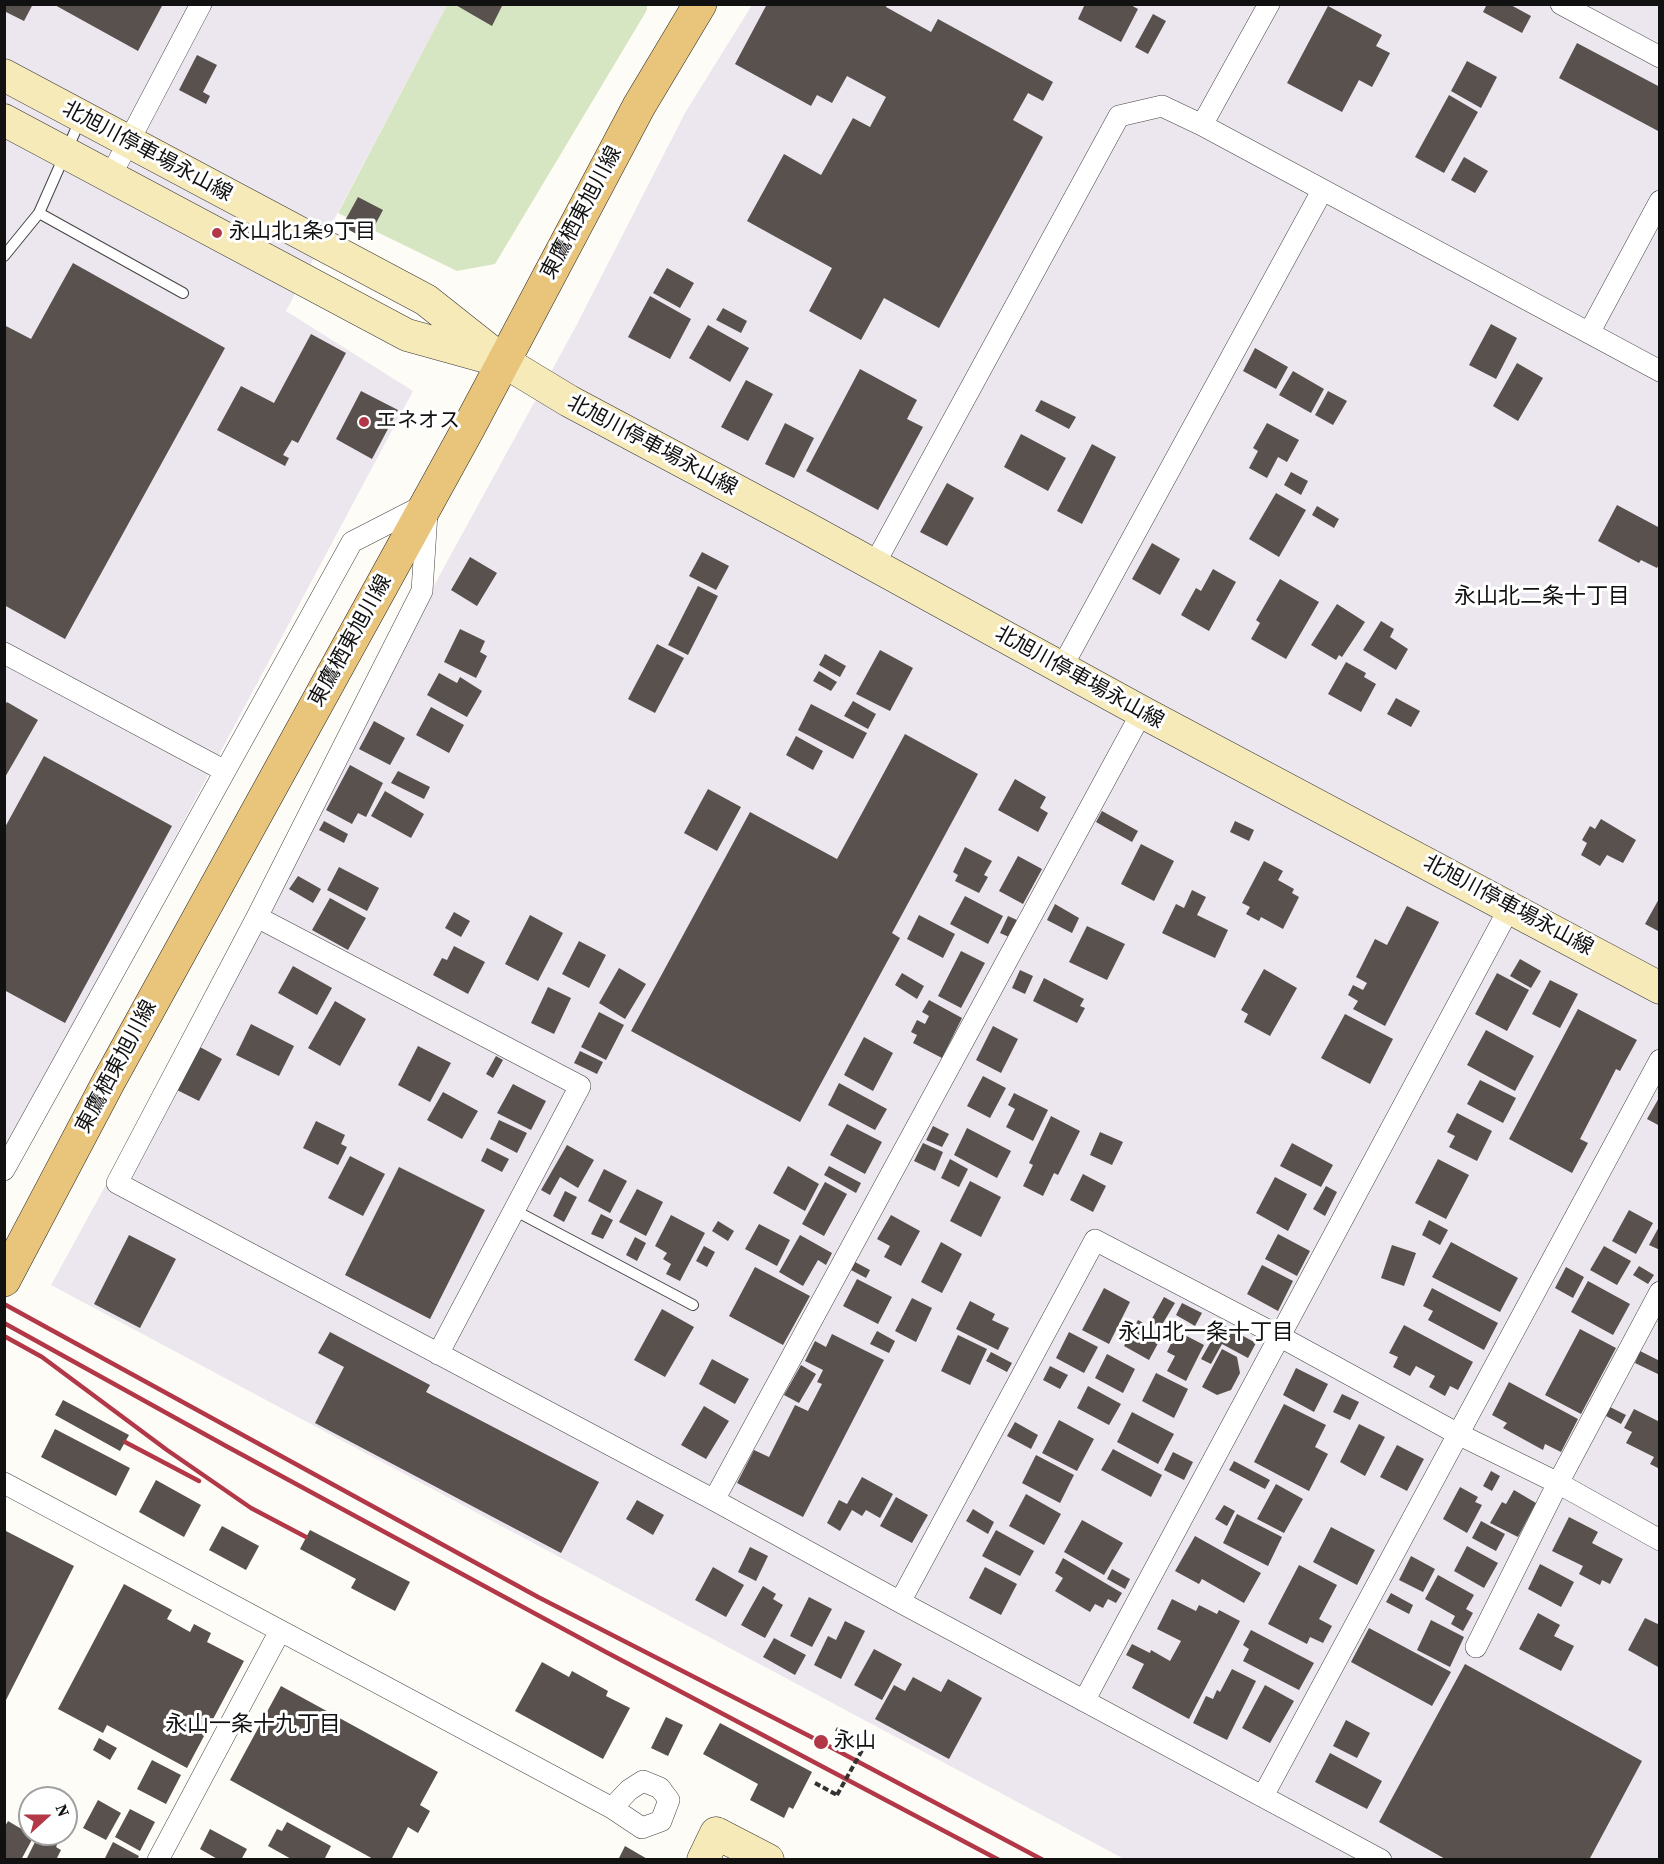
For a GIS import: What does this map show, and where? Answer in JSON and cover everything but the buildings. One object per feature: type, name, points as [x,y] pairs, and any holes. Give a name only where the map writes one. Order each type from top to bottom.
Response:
[{"type":"main road","name":"東鷹栖東旭川線","points":[[4,1280],[109,1081],[427,503],[639,106],[700,4]]},
{"type":"main road","name":"北旭川停車場永山線","points":[[4,75],[426,300],[503,361],[569,401],[1142,712],[1659,988]]},
{"type":"main road","name":"北旭川停車場永山線","points":[[4,120],[407,335],[503,361]]},
{"type":"main road","points":[[703,1860],[716,1833],[768,1860]]},
{"type":"street","points":[[110,177],[201,4]]},
{"type":"street","points":[[1202,125],[1269,4]]},
{"type":"street","points":[[1561,4],[1659,57]]},
{"type":"street","points":[[874,565],[1119,116],[1162,106],[1202,125],[1659,371]]},
{"type":"street","points":[[1062,667],[1322,190]]},
{"type":"street","points":[[1589,333],[1659,201]]},
{"type":"street","points":[[4,1170],[352,542],[427,503]]},
{"type":"street","points":[[427,503],[422,591],[257,917],[117,1183],[714,1500],[1381,1860]]},
{"type":"street","points":[[4,653],[225,771]]},
{"type":"street","points":[[714,1500],[1142,712]]},
{"type":"street","points":[[1084,1701],[1510,907]]},
{"type":"street","points":[[257,917],[580,1086],[438,1354]]},
{"type":"street","points":[[1263,1796],[1659,1060]]},
{"type":"street","points":[[900,1602],[1095,1240],[1280,1336],[1458,1434],[1558,1483],[1659,1540]]},
{"type":"street","points":[[1476,1647],[1558,1483],[1659,1292]]},
{"type":"street","points":[[4,1484],[612,1808]]},
{"type":"street","points":[[158,1860],[280,1630]]},
{"type":"lane","points":[[4,256],[39,213],[82,116]]},
{"type":"lane","points":[[39,213],[183,293]]},
{"type":"lane","points":[[514,1210],[693,1305]]},
{"type":"path","points":[[815,1783],[837,1795],[865,1745],[837,1729]]},
{"type":"shaded area","points":[[5,5],[447,5],[286,311],[413,391],[5,1156]]},
{"type":"shaded area","points":[[752,5],[1659,5],[1659,1859],[1124,1859],[51,1285],[575,328],[685,113]]},
{"type":"green space","points":[[447,5],[647,5],[647,10],[495,264],[457,271],[338,213]]},
{"type":"railway","points":[[4,1304],[538,1597],[821,1742],[1043,1860]]},
{"type":"railway","points":[[4,1323],[604,1651],[999,1860]]},
{"type":"railway","points":[[4,1336],[42,1357],[167,1450],[251,1508],[306,1537]]},
{"type":"railway","points":[[125,1442],[199,1481]]},
{"type":"place","name":"永山北1条9丁目","points":[[217,233]]},
{"type":"place","name":"エネオス","points":[[364,422]]},
{"type":"place","name":"永山","points":[[821,1742]]},
{"type":"district","name":"永山北二条十丁目","points":[[1542,597]]},
{"type":"district","name":"永山北一条十丁目","points":[[1206,1333]]},
{"type":"district","name":"永山一条十九丁目","points":[[253,1725]]}]
